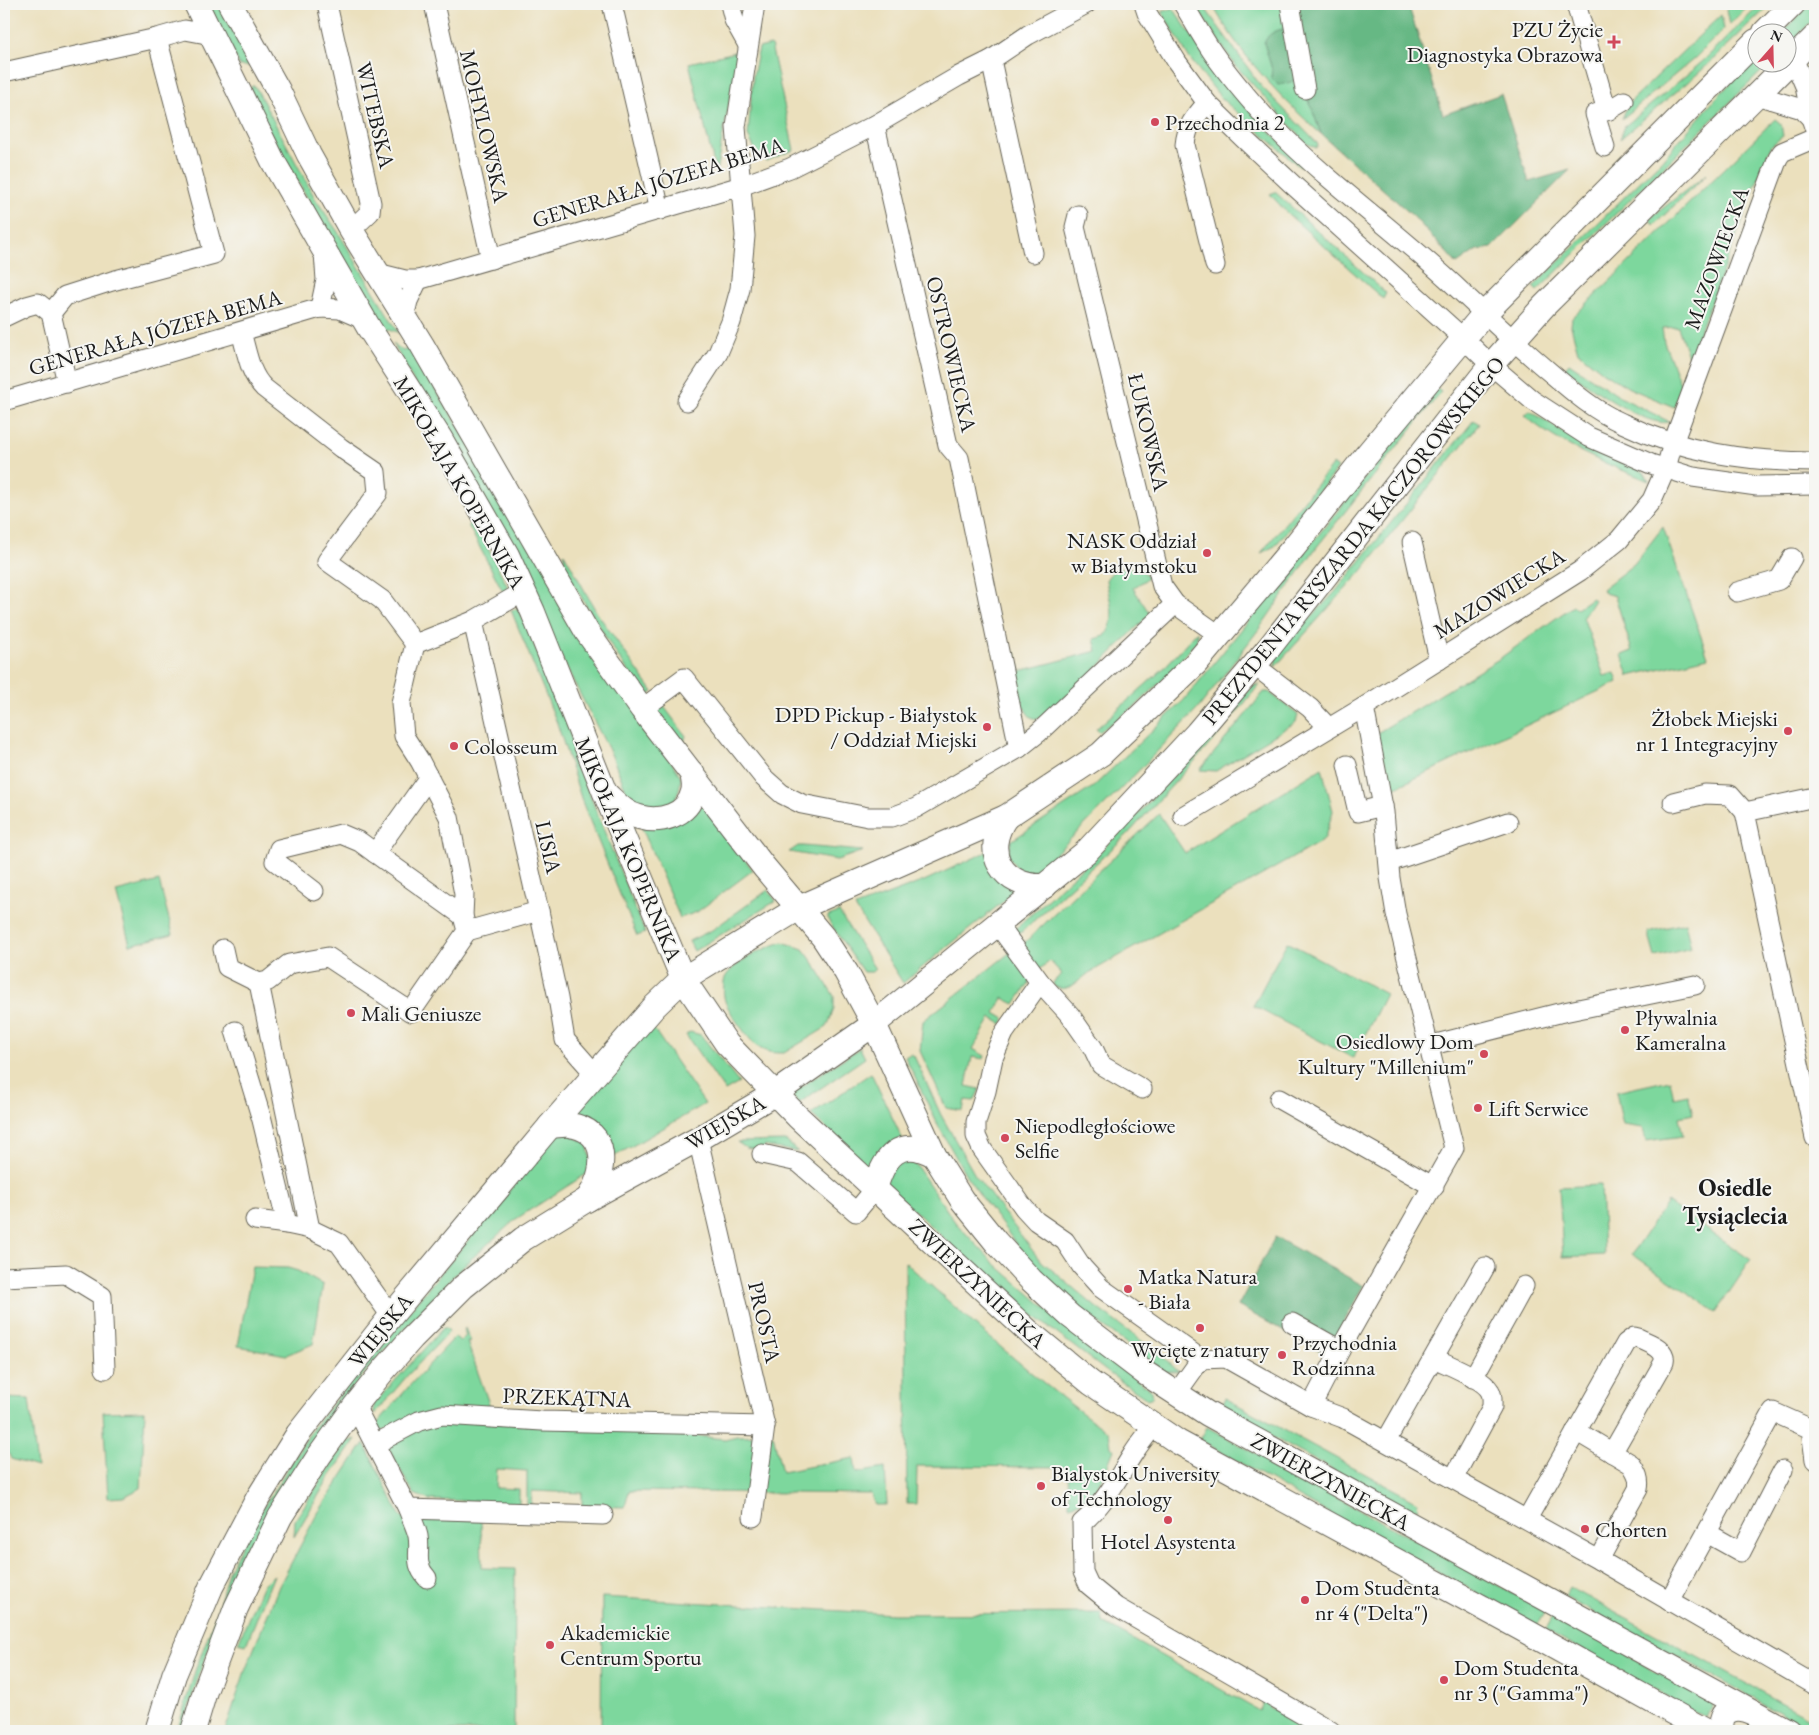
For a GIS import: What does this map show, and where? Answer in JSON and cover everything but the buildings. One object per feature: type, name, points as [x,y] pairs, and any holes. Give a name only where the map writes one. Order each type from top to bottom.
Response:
[{"type":"main road","name":"MIKOŁAJA KOPERNIKA","points":[[196,4],[274,163],[324,252],[363,319],[440,438],[507,555],[534,612],[605,793],[684,980],[727,1044],[774,1094]]},
{"type":"main road","name":"MIKOŁAJA KOPERNIKA","points":[[230,4],[278,90],[309,155],[377,273],[422,345],[587,632],[642,709],[764,867],[823,937],[846,972],[874,1024]]},
{"type":"main road","points":[[1775,22],[1794,4]]},
{"type":"main road","name":"PREZYDENTA RYSZARDA KACZOROWSKIEGO","points":[[1796,55],[1815,37]]},
{"type":"main road","name":"PREZYDENTA RYSZARDA KACZOROWSKIEGO","points":[[684,980],[799,908],[1006,817],[1101,754],[1196,663],[1294,547],[1365,457],[1484,314],[1746,51]]},
{"type":"main road","name":"PREZYDENTA RYSZARDA KACZOROWSKIEGO","points":[[874,1024],[1086,852],[1197,734],[1512,341],[1544,306],[1779,72]]},
{"type":"main road","points":[[241,96],[240,90],[243,85],[252,78],[263,79],[278,90]]},
{"type":"main road","points":[[605,793],[621,808],[638,817],[654,820],[669,817],[679,812],[688,803],[693,793],[692,773]]},
{"type":"main road","points":[[1006,817],[998,827],[995,840],[995,853],[1000,866],[1008,876],[1019,883],[1032,887],[1045,886]]},
{"type":"main road","name":"WIEJSKA","points":[[157,1731],[174,1675],[210,1587],[258,1498],[298,1434],[391,1316],[550,1126],[655,1006],[684,980]]},
{"type":"main road","name":"WIEJSKA","points":[[193,1731],[205,1691],[236,1608],[280,1517],[319,1456],[355,1406],[412,1338],[463,1287],[523,1238],[774,1094],[874,1024]]},
{"type":"main road","name":"ZWIERZYNIECKA","points":[[874,1024],[934,1155],[962,1200],[996,1242],[1031,1280],[1070,1316],[1105,1344],[1208,1414],[1788,1731]]},
{"type":"main road","name":"ZWIERZYNIECKA","points":[[774,1094],[1028,1331],[1091,1383],[1122,1405],[1178,1442],[1706,1731]]},
{"type":"main road","points":[[550,1126],[569,1125],[581,1129],[593,1135],[600,1147],[602,1163],[599,1179],[588,1199]]},
{"type":"main road","points":[[876,1189],[884,1164],[891,1155],[901,1149],[912,1147],[924,1149],[934,1155]]},
{"type":"main road","points":[[1122,1405],[1142,1411],[1157,1410],[1170,1403],[1176,1394]]},
{"type":"main road","points":[[1722,1731],[1721,1723],[1723,1717],[1732,1709],[1744,1708],[1756,1714]]},
{"type":"street","points":[[185,30],[191,4]]},
{"type":"street","name":"WITEBSKA","points":[[327,4],[371,203],[370,212],[352,230]]},
{"type":"street","name":"MOHYLOWSKA","points":[[434,4],[491,259]]},
{"type":"street","points":[[612,4],[660,210]]},
{"type":"street","points":[[730,4],[734,20],[748,45]]},
{"type":"street","points":[[687,401],[711,367],[726,336],[735,309],[743,269],[745,236],[736,127],[755,4]]},
{"type":"street","name":"GENERAŁA JÓZEFA BEMA","points":[[377,273],[405,280],[418,280],[741,186],[790,168],[875,125],[959,76],[991,60],[1028,35],[1086,4]]},
{"type":"street","points":[[1183,4],[1213,53],[1253,104],[1296,147],[1452,283],[1512,341],[1589,404],[1622,423],[1673,443],[1731,457],[1777,462],[1815,462]]},
{"type":"street","points":[[1290,4],[1305,89]]},
{"type":"street","points":[[1576,4],[1613,105],[1595,114],[1605,147]]},
{"type":"street","points":[[1147,7],[1177,62],[1208,103],[1242,138],[1464,338],[1491,365],[1532,400],[1582,433],[1632,457],[1693,477],[1757,486],[1815,485]]},
{"type":"street","points":[[4,72],[185,30],[212,35]]},
{"type":"street","points":[[50,313],[65,296],[112,281],[214,254],[157,38]]},
{"type":"street","points":[[991,60],[1033,252]]},
{"type":"street","points":[[1796,65],[1805,86],[1813,124]]},
{"type":"street","points":[[1756,95],[1802,109],[1813,124]]},
{"type":"street","points":[[1208,103],[1190,123],[1186,133],[1186,146],[1215,266]]},
{"type":"street","name":"OSTROWIECKA","points":[[875,125],[948,445],[959,458],[1019,748]]},
{"type":"street","name":"MAZOWIECKA","points":[[1183,816],[1439,660],[1580,571],[1625,534],[1652,500],[1666,468],[1673,443],[1778,158],[1782,152],[1815,138]]},
{"type":"street","name":"ŁUKOWSKA","points":[[1078,215],[1075,227],[1162,586],[1175,604],[1219,635]]},
{"type":"street","points":[[1351,238],[1360,240],[1367,238],[1377,224],[1375,217]]},
{"type":"street","points":[[320,308],[326,280],[324,252]]},
{"type":"street","points":[[404,318],[408,301],[418,280]]},
{"type":"street","points":[[4,317],[27,306],[38,304],[50,313],[67,383]]},
{"type":"street","name":"GENERAŁA JÓZEFA BEMA","points":[[4,401],[320,308],[340,309],[363,319]]},
{"type":"street","points":[[223,949],[227,968],[259,983],[268,981],[289,964],[328,956],[411,1012],[465,924],[464,894],[449,817],[420,761],[404,736],[401,703],[414,644],[382,600],[327,561],[378,493],[376,472],[340,448],[256,381],[241,332]]},
{"type":"street","points":[[1412,542],[1439,660]]},
{"type":"street","points":[[1737,592],[1779,580],[1792,558]]},
{"type":"street","points":[[414,644],[473,621],[524,592]]},
{"type":"street","points":[[642,709],[684,678],[764,778],[782,794],[802,804],[868,817],[892,817],[916,808],[1019,748],[1038,733],[1175,604]]},
{"type":"street","name":"LISIA","points":[[473,621],[539,911],[565,1040],[595,1074]]},
{"type":"street","points":[[1254,665],[1310,708],[1328,727]]},
{"type":"street","points":[[1311,1406],[1340,1350],[1434,1187],[1454,1148],[1396,914],[1383,806],[1364,706]]},
{"type":"street","points":[[1347,765],[1358,812],[1383,806]]},
{"type":"street","points":[[375,853],[429,778]]},
{"type":"street","points":[[1673,802],[1704,794],[1730,795],[1746,812],[1815,1138]]},
{"type":"street","points":[[1746,812],[1815,797]]},
{"type":"street","points":[[1389,862],[1508,822]]},
{"type":"street","points":[[314,891],[275,861],[279,849],[340,834],[360,842],[465,924],[539,911]]},
{"type":"street","points":[[998,925],[1040,982],[1070,1015],[1093,1048],[1101,1065],[1142,1089]]},
{"type":"street","points":[[1040,982],[1004,1032],[993,1058],[986,1091],[977,1116],[976,1136],[982,1149],[1024,1208],[1036,1221],[1065,1241],[1082,1267],[1101,1288],[1201,1359],[1226,1358],[1311,1406],[1343,1418],[1527,1519],[1815,1685]]},
{"type":"street","points":[[259,983],[310,1229]]},
{"type":"street","points":[[1428,1046],[1559,1014],[1695,985]]},
{"type":"street","points":[[235,1031],[262,1120],[287,1224]]},
{"type":"street","points":[[1279,1099],[1434,1187]]},
{"type":"street","name":"PROSTA","points":[[698,1139],[765,1426],[753,1517]]},
{"type":"street","points":[[762,1154],[798,1162],[856,1212],[876,1189]]},
{"type":"street","points":[[255,1220],[310,1229],[338,1244],[391,1316]]},
{"type":"street","points":[[1386,1442],[1485,1267]]},
{"type":"street","points":[[4,1277],[66,1274],[102,1296],[105,1369]]},
{"type":"street","points":[[1473,1378],[1524,1286]]},
{"type":"street","points":[[1292,1323],[1340,1350]]},
{"type":"street","points":[[1527,1519],[1630,1339],[1638,1338],[1662,1350],[1665,1357],[1664,1362],[1612,1453]]},
{"type":"street","points":[[1434,1358],[1482,1382],[1489,1389],[1492,1397],[1492,1407],[1453,1479]]},
{"type":"street","points":[[1176,1394],[1201,1359]]},
{"type":"street","points":[[355,1406],[408,1509],[418,1536],[418,1563],[421,1571],[427,1578]]},
{"type":"street","points":[[1670,1601],[1773,1412],[1810,1429],[1815,1460]]},
{"type":"street","name":"PRZEKĄTNA","points":[[375,1444],[419,1421],[442,1415],[542,1421],[765,1426]]},
{"type":"street","points":[[1154,1425],[1134,1452],[1108,1495],[1096,1511],[1082,1523],[1083,1572],[1088,1585],[1116,1607],[1330,1731]]},
{"type":"street","points":[[1576,1432],[1631,1464],[1640,1480],[1638,1489],[1599,1560]]},
{"type":"street","points":[[1707,1533],[1741,1552],[1783,1470]]},
{"type":"street","points":[[408,1509],[603,1515]]},
{"type":"green space","points":[[208,4],[219,4],[251,66],[240,66]]},
{"type":"green space","points":[[1194,4],[1202,4],[1261,86],[1318,144],[1316,148],[1306,143],[1235,65]]},
{"type":"green space","points":[[1212,4],[1289,4],[1294,28],[1273,33],[1264,43],[1272,69],[1271,78],[1295,80],[1305,89],[1321,134],[1261,74],[1235,40]]},
{"type":"green space","points":[[1289,4],[1408,4],[1443,115],[1501,94],[1529,182],[1570,170],[1492,248],[1477,250],[1457,264],[1414,217],[1321,134],[1305,89],[1295,80],[1278,85],[1271,78],[1272,69],[1264,43],[1273,33],[1294,27]]},
{"type":"green space","points":[[1732,4],[1751,4],[1729,25],[1726,10]]},
{"type":"green space","points":[[1761,4],[1771,4],[1752,22],[1746,22],[1746,28],[1701,71],[1620,139],[1625,126],[1702,62]]},
{"type":"green space","points":[[1811,4],[1815,4],[1815,18],[1796,37],[1796,22],[1792,22]]},
{"type":"green space","points":[[1173,8],[1223,82],[1301,164],[1300,167],[1223,100],[1190,59],[1162,12]]},
{"type":"green space","points":[[1721,15],[1724,29],[1695,58],[1622,119],[1628,104]]},
{"type":"green space","points":[[771,45],[794,150],[766,161],[758,155],[748,136],[753,76],[759,48]]},
{"type":"green space","points":[[735,52],[737,61],[716,172],[689,63]]},
{"type":"green space","points":[[1746,67],[1746,72],[1761,72],[1537,291],[1533,287],[1662,160]]},
{"type":"green space","points":[[252,86],[255,86],[315,198],[338,232],[399,333],[390,329],[384,331],[274,140],[250,89]]},
{"type":"green space","points":[[1775,119],[1781,124],[1783,136],[1772,145],[1768,153],[1689,359],[1678,327],[1662,328],[1664,342],[1681,386],[1674,407],[1629,388],[1603,372],[1578,352],[1571,326],[1572,318]]},
{"type":"green space","points":[[1707,174],[1654,225],[1650,220],[1654,215]]},
{"type":"green space","points":[[1275,192],[1386,293],[1383,299],[1288,214],[1270,194]]},
{"type":"green space","points":[[393,343],[403,351],[409,348],[681,777],[676,797],[666,808],[633,807],[611,754],[564,663]]},
{"type":"green space","points":[[1569,363],[1620,397],[1670,422],[1659,422],[1631,412],[1565,368]]},
{"type":"green space","points":[[1437,389],[1441,392],[1316,548],[1259,629],[1197,710],[1040,869],[1031,873],[1019,871],[1008,856],[1011,841],[1093,787],[1184,700]]},
{"type":"green space","points":[[1530,411],[1582,444],[1644,472],[1649,481],[1584,453],[1552,436],[1524,415]]},
{"type":"green space","points":[[1474,420],[1479,424],[1361,572],[1275,667],[1276,655],[1280,650],[1335,592]]},
{"type":"green space","points":[[1333,464],[1338,468],[1275,546],[1261,553]]},
{"type":"green space","points":[[473,519],[511,593],[506,597],[468,525]]},
{"type":"green space","points":[[1663,527],[1708,657],[1629,676],[1622,655],[1632,651],[1615,596],[1604,593],[1602,589],[1634,564]]},
{"type":"green space","points":[[564,553],[597,613],[653,692],[650,694],[644,694],[615,652],[564,569]]},
{"type":"green space","points":[[1129,568],[1140,570],[1148,578],[1133,588],[1150,614],[1082,683],[1041,718],[1031,717],[1025,708],[1020,709],[1009,654],[1016,653],[1020,671],[1097,651],[1094,639],[1105,636],[1112,616],[1106,580],[1115,571]]},
{"type":"green space","points":[[1592,598],[1594,600],[1583,617],[1604,676],[1615,673],[1618,682],[1386,792],[1372,736],[1499,659],[1573,606],[1577,608]]},
{"type":"green space","points":[[519,609],[566,721],[585,783],[645,933],[637,936],[583,804],[557,723],[511,610]]},
{"type":"green space","points":[[1197,631],[1197,641],[1166,677],[1137,705],[1099,732],[1096,729],[1164,668]]},
{"type":"green space","points":[[1260,684],[1220,733],[1128,834],[1016,937],[1012,932],[1124,829],[1252,686]]},
{"type":"green space","points":[[1264,692],[1269,692],[1298,715],[1296,722],[1216,771],[1200,770]]},
{"type":"green space","points":[[662,704],[686,736],[684,742],[674,734],[657,712],[658,707]]},
{"type":"green space","points":[[1322,768],[1333,811],[1324,840],[1089,973],[1067,988],[1058,988],[1053,985],[1054,981],[1062,974],[1050,961],[1040,969],[1020,947],[1159,814],[1185,853]]},
{"type":"green space","points":[[696,796],[753,870],[697,912],[680,918],[642,828]]},
{"type":"green space","points":[[798,846],[863,851],[837,860],[789,852]]},
{"type":"green space","points":[[991,850],[1020,888],[903,983],[855,907],[924,881]]},
{"type":"green space","points":[[159,881],[173,934],[130,945],[116,892]]},
{"type":"green space","points":[[768,890],[776,901],[694,951],[689,941],[712,930]]},
{"type":"green space","points":[[839,912],[875,969],[872,972],[863,972],[828,920],[828,916]]},
{"type":"green space","points":[[1685,923],[1691,948],[1655,957],[1648,932]]},
{"type":"green space","points":[[783,942],[803,949],[813,962],[834,996],[834,1009],[827,1027],[784,1053],[774,1053],[758,1047],[745,1033],[725,1001],[724,986],[725,978],[729,972],[742,961],[760,951]]},
{"type":"green space","points":[[1287,942],[1386,994],[1353,1058],[1253,1006]]},
{"type":"green space","points":[[1012,951],[1030,977],[1029,983],[1015,1004],[1003,998],[995,1013],[1005,1019],[1002,1024],[991,1018],[973,1049],[985,1056],[984,1059],[972,1057],[966,1086],[980,1089],[974,1101],[965,1100],[963,1111],[946,1108],[920,1051],[923,1021]]},
{"type":"green space","points":[[651,1025],[705,1104],[608,1160],[571,1116]]},
{"type":"green space","points":[[690,1032],[701,1035],[739,1083],[725,1091],[686,1035]]},
{"type":"green space","points":[[860,1048],[865,1058],[799,1103],[790,1094]]},
{"type":"green space","points":[[910,1054],[914,1056],[941,1115],[975,1175],[1039,1259],[1097,1308],[1162,1356],[1179,1372],[1165,1372],[1097,1322],[1033,1267],[967,1177],[939,1127],[905,1057]]},
{"type":"green space","points":[[871,1073],[904,1142],[882,1149],[875,1156],[869,1168],[811,1114]]},
{"type":"green space","points":[[1670,1080],[1674,1098],[1688,1095],[1693,1114],[1679,1117],[1683,1136],[1646,1141],[1643,1128],[1623,1125],[1616,1092]]},
{"type":"green space","points":[[565,1132],[587,1143],[591,1162],[588,1173],[516,1219],[462,1267],[367,1370],[319,1430],[271,1508],[237,1573],[200,1672],[181,1731],[177,1731],[195,1671],[218,1609],[228,1572],[252,1525],[315,1425],[556,1134]]},
{"type":"green space","points":[[786,1141],[798,1152],[764,1146],[763,1151],[746,1148],[737,1142]]},
{"type":"green space","points":[[908,1159],[916,1165],[955,1222],[994,1263],[1062,1322],[1152,1391],[1153,1397],[1147,1399],[1110,1374],[992,1284],[884,1182],[887,1167]]},
{"type":"green space","points":[[1601,1185],[1604,1255],[1563,1257],[1559,1187]]},
{"type":"green space","points":[[1667,1202],[1751,1260],[1716,1312],[1632,1254]]},
{"type":"green space","points":[[1275,1237],[1364,1286],[1326,1354],[1238,1306]]},
{"type":"green space","points":[[905,1262],[1030,1372],[1109,1433],[1111,1446],[1114,1450],[1103,1476],[1086,1498],[1069,1505],[1068,1467],[917,1466],[916,1504],[907,1504]]},
{"type":"green space","points":[[252,1267],[288,1268],[298,1271],[323,1285],[313,1344],[286,1355],[238,1346]]},
{"type":"green space","points":[[443,1328],[447,1328],[449,1332],[407,1376],[374,1415],[374,1404]]},
{"type":"green space","points":[[465,1328],[471,1343],[467,1342],[492,1412],[378,1431],[375,1426],[411,1384],[455,1337],[460,1341],[466,1336]]},
{"type":"green space","points":[[4,1398],[29,1399],[37,1467],[11,1459],[4,1443]]},
{"type":"green space","points":[[1225,1398],[1417,1502],[1418,1509],[1399,1506],[1219,1408]]},
{"type":"green space","points":[[145,1411],[141,1488],[123,1497],[108,1498],[103,1412]]},
{"type":"green space","points":[[435,1420],[642,1430],[725,1439],[737,1436],[773,1435],[782,1472],[854,1458],[856,1473],[885,1468],[887,1505],[875,1505],[871,1494],[629,1491],[625,1507],[582,1506],[582,1493],[532,1491],[531,1505],[527,1505],[527,1471],[497,1469],[496,1488],[519,1489],[519,1505],[482,1504],[479,1501],[429,1500],[414,1494],[386,1445]]},
{"type":"green space","points":[[1207,1427],[1545,1611],[1537,1625],[1312,1504],[1200,1440]]},
{"type":"green space","points":[[356,1439],[327,1481],[294,1537],[295,1520],[346,1442]]},
{"type":"green space","points":[[364,1443],[401,1517],[481,1520],[482,1568],[515,1569],[514,1731],[225,1731],[245,1671],[279,1586],[316,1516]]},
{"type":"green space","points":[[274,1575],[246,1645],[238,1643],[263,1584]]},
{"type":"green space","points":[[1569,1587],[1815,1721],[1815,1731],[1564,1597]]},
{"type":"green space","points":[[602,1597],[894,1614],[1101,1613],[1102,1622],[1259,1711],[1265,1700],[1271,1709],[1286,1707],[1330,1731],[601,1731]]},
{"type":"green space","points":[[1554,1616],[1713,1703],[1706,1718],[1546,1630]]},
{"type":"place","name":"PZU Życie Diagnostyka Obrazowa","points":[[1614,42]]},
{"type":"place","name":"Przechodnia 2","points":[[1155,122]]},
{"type":"place","name":"NASK Oddział w Białymstoku","points":[[1207,553]]},
{"type":"place","name":"DPD Pickup - Białystok / Oddział Miejski","points":[[987,727]]},
{"type":"place","name":"Żłobek Miejski nr 1 Integracyjny","points":[[1788,731]]},
{"type":"place","name":"Colosseum","points":[[454,746]]},
{"type":"place","name":"Mali Geniusze","points":[[351,1013]]},
{"type":"place","name":"Pływalnia Kameralna","points":[[1625,1030]]},
{"type":"place","name":"Osiedlowy Dom Kultury \"Millenium\"","points":[[1484,1054]]},
{"type":"place","name":"Lift Serwice","points":[[1478,1108]]},
{"type":"place","name":"Niepodległościowe Selfie","points":[[1005,1138]]},
{"type":"place","name":"Matka Natura - Biała","points":[[1128,1289]]},
{"type":"place","name":"Wycięte z natury","points":[[1200,1328]]},
{"type":"place","name":"Przychodnia Rodzinna","points":[[1282,1355]]},
{"type":"place","name":"Bialystok University of Technology","points":[[1041,1486]]},
{"type":"place","name":"Hotel Asystenta","points":[[1168,1520]]},
{"type":"place","name":"Chorten","points":[[1585,1529]]},
{"type":"place","name":"Dom Studenta nr 4 (\"Delta\")","points":[[1305,1600]]},
{"type":"place","name":"Akademickie Centrum Sportu","points":[[550,1645]]},
{"type":"place","name":"Dom Studenta nr 3 (\"Gamma\")","points":[[1444,1680]]},
{"type":"district","name":"Osiedle Tysiąclecia","points":[[1735,1202]]}]
